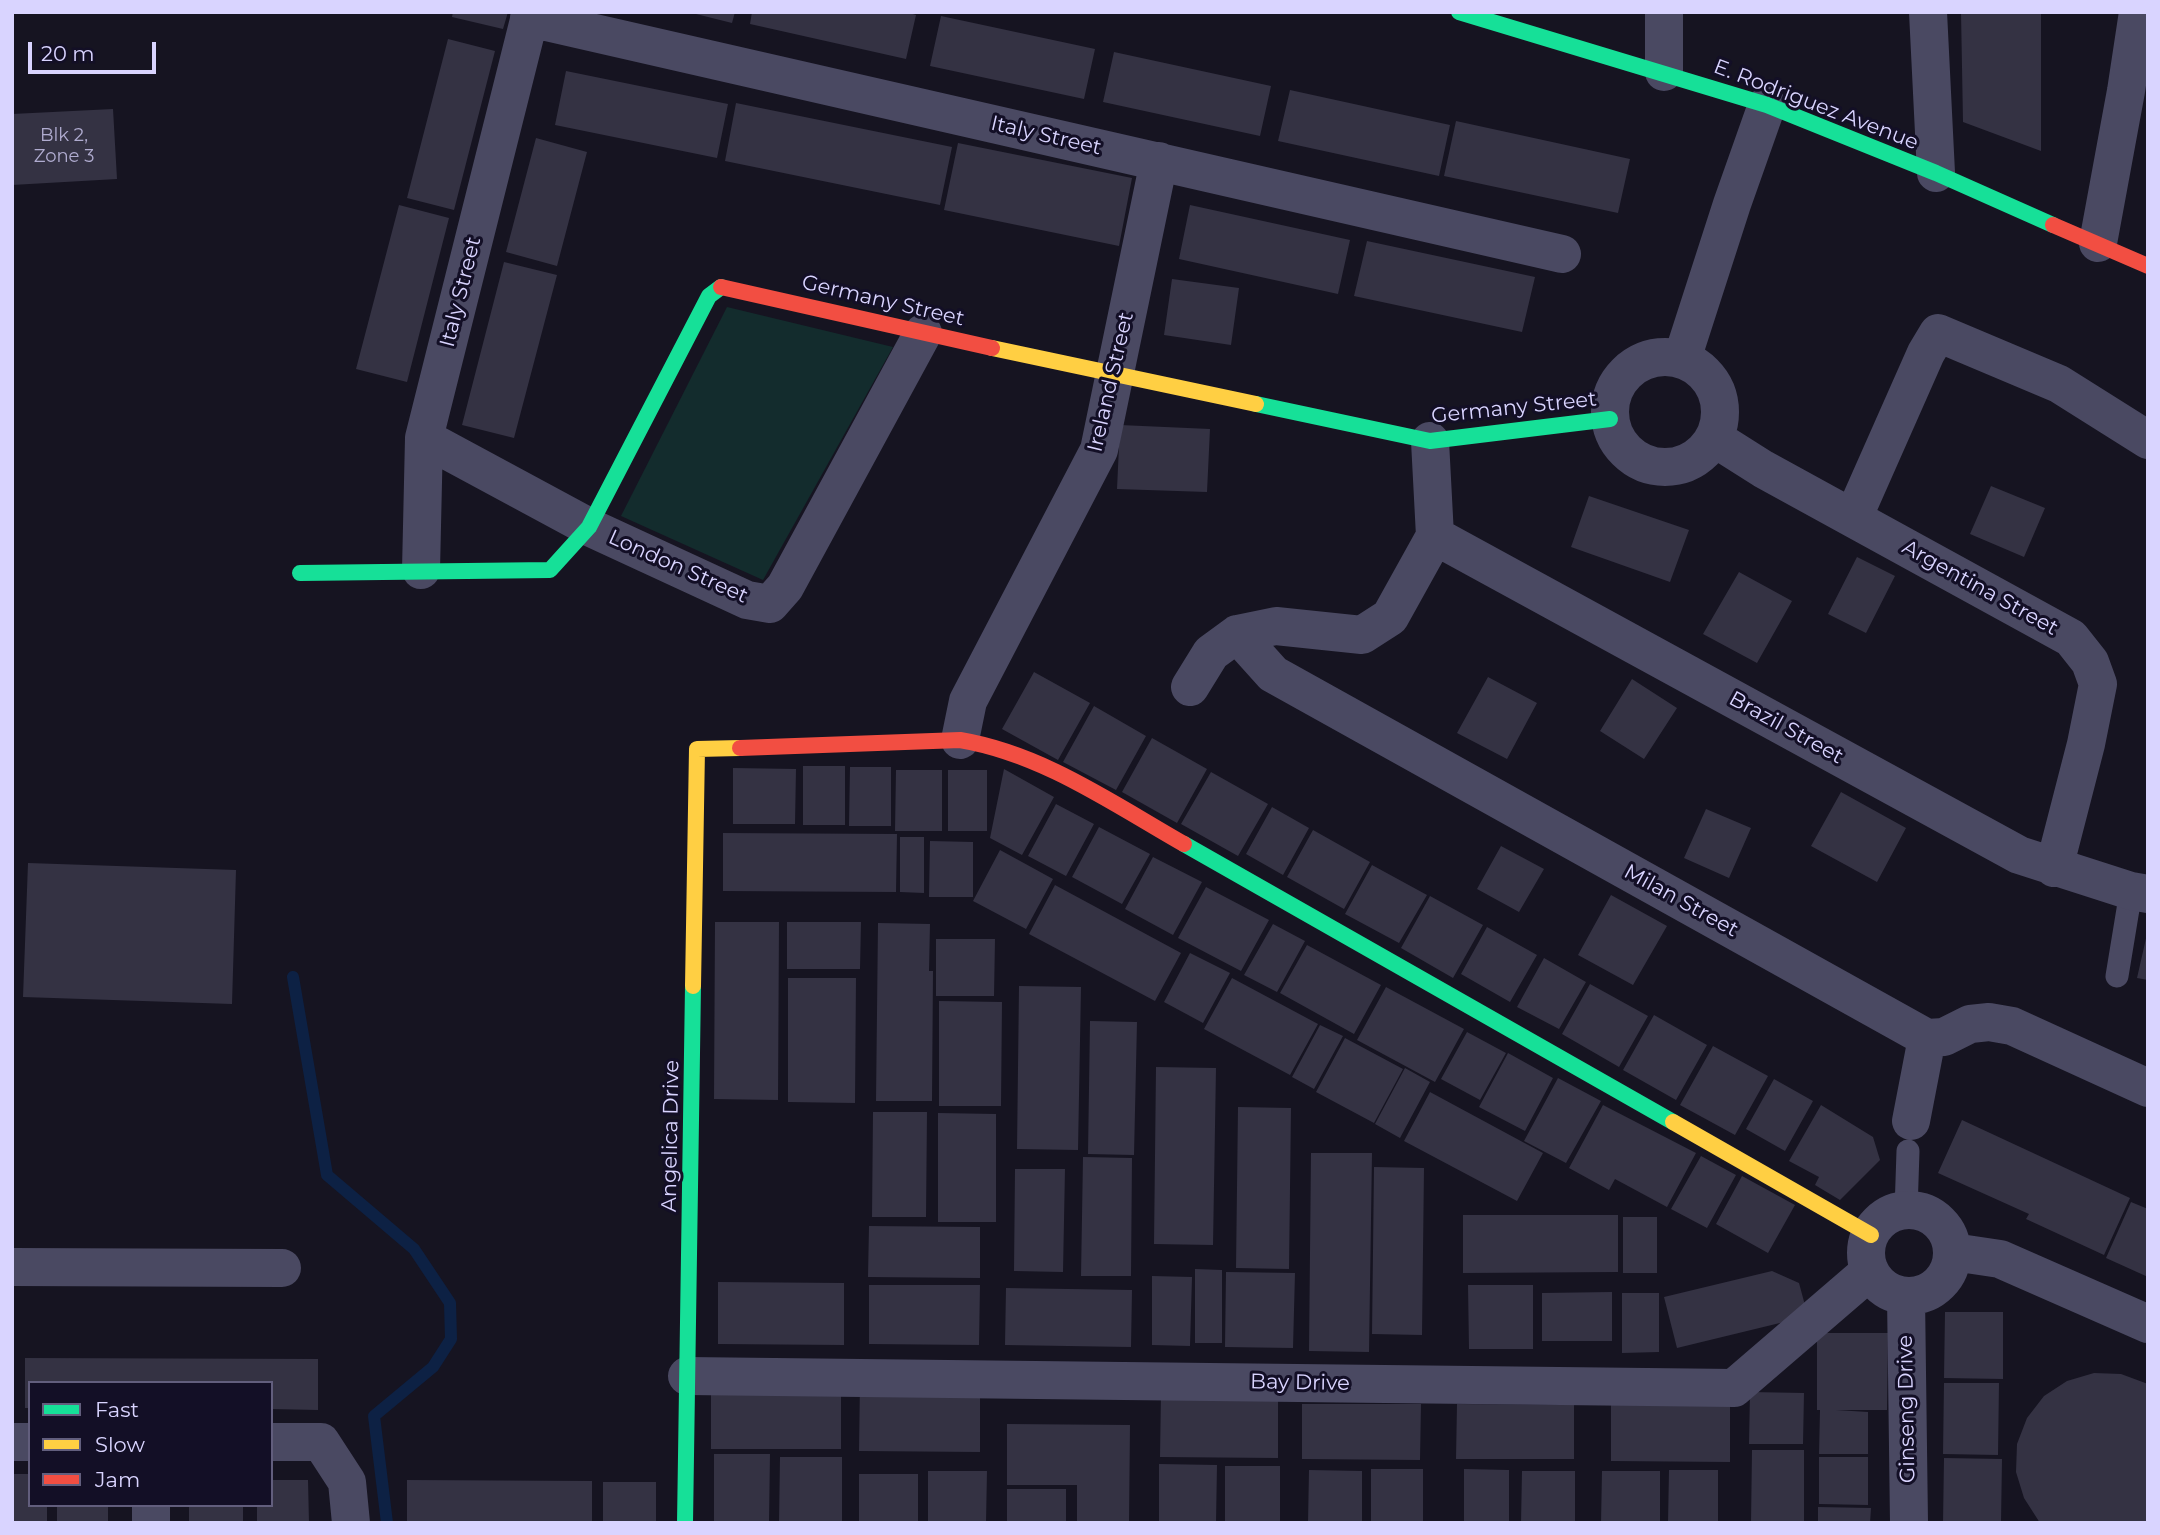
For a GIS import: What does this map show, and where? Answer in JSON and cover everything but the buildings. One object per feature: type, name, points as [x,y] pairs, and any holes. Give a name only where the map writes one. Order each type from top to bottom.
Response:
[{"type":"street","name":"E. Rodriguez Avenue","points":[[1459,12],[1767,105],[1936,173],[2148,266]]},
{"type":"street","points":[[1664,12],[1664,72]]},
{"type":"street","points":[[1928,12],[1936,173]]},
{"type":"street","points":[[2098,243],[2138,12]]},
{"type":"street","name":"Italy Street","points":[[421,570],[424,438],[530,15],[1562,254]]},
{"type":"street","points":[[1682,359],[1767,105]]},
{"type":"street","name":"Ireland Street","points":[[960,740],[968,701],[1098,450],[1159,161]]},
{"type":"street","name":"Germany Street","points":[[300,573],[550,570],[589,527],[709,296],[722,286],[923,333],[1430,441],[1610,419]]},
{"type":"street","name":"London Street","points":[[424,438],[589,527],[747,600],[770,604],[785,587],[923,333]]},
{"type":"street","points":[[1853,518],[1926,353],[1938,333],[2059,384],[2148,440]]},
{"type":"street","points":[[1663,357],[1682,359],[1699,369],[1712,383],[1719,401],[1720,420],[1714,438],[1705,451],[1692,461],[1677,467],[1645,464],[1632,457],[1621,446],[1610,419],[1611,401],[1618,384],[1629,369],[1645,360],[1663,357]]},
{"type":"street","name":"Argentina Street","points":[[1714,438],[1763,469],[2071,638],[2090,662],[2098,684],[2086,744],[2054,867]]},
{"type":"street","points":[[1190,687],[1211,653],[1237,634],[1276,625],[1362,635],[1390,617],[1435,536],[1430,441]]},
{"type":"street","name":"Brazil Street","points":[[1435,536],[2019,855],[2139,892]]},
{"type":"street","name":"Milan Street","points":[[1237,634],[1273,674],[1927,1038]]},
{"type":"street","points":[[960,740],[989,745],[1049,767],[1870,1253],[1884,1288],[1895,1294],[1920,1295],[1933,1289],[1944,1279],[1951,1266],[1953,1252],[1950,1239],[1933,1217],[1906,1211],[1885,1218],[1870,1253]]},
{"type":"street","name":"Angelica Drive","points":[[685,1523],[697,749],[960,740]]},
{"type":"street","points":[[1910,1136],[1927,1038],[1944,1037],[1970,1024],[1989,1021],[2011,1026],[2148,1088]]},
{"type":"street","points":[[1953,1252],[2000,1259],[2148,1324]]},
{"type":"street","name":"Bay Drive","points":[[687,1376],[1734,1388],[1870,1253]]},
{"type":"street","points":[[12,1266],[282,1268]]},
{"type":"street","name":"Ginseng Drive","points":[[1906,1296],[1909,1523]]},
{"type":"street","points":[[273,1442],[321,1442],[347,1482],[351,1523]]},
{"type":"lane","points":[[2117,976],[2139,892]]},
{"type":"lane","points":[[1906,1211],[1910,1136]]},
{"type":"green space","points":[[727,307],[893,347],[763,580],[621,516]]},
{"type":"waterway","points":[[293,977],[327,1175],[414,1249],[450,1303],[451,1339],[433,1367],[374,1416],[387,1523]]},
{"type":"traffic: fast","points":[[1459,12],[1767,105],[1936,173],[2053,225]]},
{"type":"traffic: fast","points":[[300,573],[550,570],[589,527],[709,296],[721,287]]},
{"type":"traffic: fast","points":[[1256,404],[1430,441],[1610,419]]},
{"type":"traffic: fast","points":[[1184,844],[1673,1122]]},
{"type":"traffic: fast","points":[[685,1523],[693,986]]},
{"type":"traffic: slow","points":[[992,348],[1256,404]]},
{"type":"traffic: slow","points":[[693,986],[697,749],[740,748]]},
{"type":"traffic: slow","points":[[1673,1122],[1871,1235]]},
{"type":"traffic: jam","points":[[2053,225],[2148,266]]},
{"type":"traffic: jam","points":[[721,287],[992,348]]},
{"type":"traffic: jam","points":[[740,748],[960,740],[1020,756],[1048,768],[1184,844]]}]
